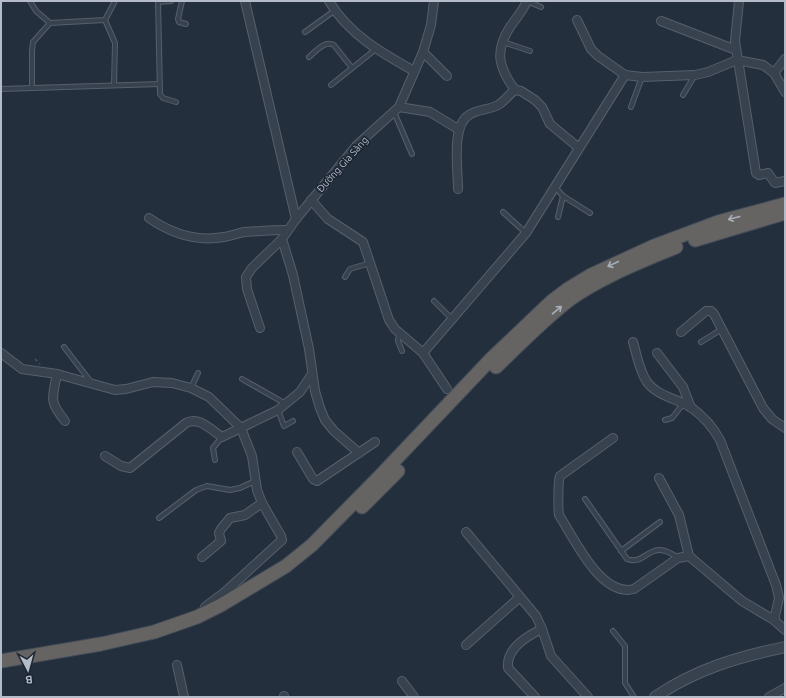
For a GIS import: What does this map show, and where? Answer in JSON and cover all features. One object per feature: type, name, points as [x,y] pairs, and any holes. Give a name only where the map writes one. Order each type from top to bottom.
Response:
[{"type":"highway","points":[[1,661],[100,644],[154,632],[197,617],[221,605],[286,566],[312,545],[500,350],[552,301],[568,289],[591,275],[654,246],[718,222],[785,204]]},
{"type":"highway","points":[[1,669],[127,646],[179,631],[200,623],[260,592],[312,554],[354,515],[480,382],[538,326],[570,300],[632,266],[677,247],[720,231],[785,213]]},
{"type":"street","points":[[245,1],[296,219]]},
{"type":"street","points":[[329,1],[334,10],[350,28],[376,48],[414,71]]},
{"type":"street","name":"Đường Gia Sàng","points":[[260,328],[247,289],[246,277],[252,268],[282,239],[311,200],[357,145],[396,109],[423,52],[431,25],[434,1]]},
{"type":"street","points":[[527,1],[502,42],[500,66],[505,77],[515,90],[521,91],[535,100],[542,107],[550,124],[579,148]]},
{"type":"street","points":[[739,1],[736,22],[736,50],[756,173],[759,175],[768,173],[775,183],[785,180]]},
{"type":"street","points":[[577,20],[592,49],[598,56],[625,75],[642,77],[695,74],[708,72],[737,60],[762,65],[774,73],[785,92]]},
{"type":"street","points":[[661,21],[736,50]]},
{"type":"street","points":[[423,52],[447,76]]},
{"type":"street","points":[[774,73],[785,59]]},
{"type":"street","points":[[423,353],[526,233],[625,75]]},
{"type":"street","points":[[458,189],[458,129],[462,120],[470,114],[498,105],[515,90]]},
{"type":"street","points":[[396,109],[430,112],[458,129]]},
{"type":"street","points":[[311,200],[328,219],[363,242],[389,320],[399,332],[423,353],[448,389]]},
{"type":"street","points":[[149,218],[164,228],[183,236],[204,238],[224,237],[262,231],[288,230]]},
{"type":"street","points":[[282,239],[295,282],[315,391],[325,420],[334,431],[359,453]]},
{"type":"street","points":[[681,332],[706,311],[711,311],[714,314],[763,408],[772,419],[785,428]]},
{"type":"street","points":[[633,342],[641,371],[648,383],[658,391],[691,408],[713,427],[720,440],[776,585],[779,598],[774,620]]},
{"type":"street","points":[[1,353],[22,369],[57,374],[115,390],[126,389],[153,382],[172,383],[191,388],[209,396],[241,428],[252,456],[256,481],[262,503],[275,524],[282,540],[225,592],[204,607]]},
{"type":"street","points":[[657,353],[683,387],[691,408]]},
{"type":"street","points":[[57,374],[52,401],[55,409],[65,421]]},
{"type":"street","points":[[105,456],[126,469],[130,468],[191,420],[197,420],[222,437],[278,410],[287,404],[300,392],[312,374]]},
{"type":"street","points":[[613,438],[560,476],[557,481],[560,494],[557,510],[559,515],[595,572],[601,578],[621,589],[627,590],[634,588],[678,558],[689,556]]},
{"type":"street","points":[[297,452],[313,480],[317,481],[375,442]]},
{"type":"street","points":[[659,478],[679,515],[689,556],[742,601],[774,620],[785,630]]},
{"type":"street","points":[[202,557],[221,541],[219,533],[230,518],[245,515],[262,503]]},
{"type":"street","points":[[466,532],[536,616],[542,629],[547,649],[551,656],[588,697]]},
{"type":"street","points":[[466,645],[520,598]]},
{"type":"street","points":[[535,697],[508,668],[507,663],[510,654],[526,638],[542,629]]},
{"type":"street","points":[[655,697],[699,672],[741,656],[785,647]]},
{"type":"street","points":[[177,665],[184,697]]},
{"type":"street","points":[[402,681],[414,697]]},
{"type":"street","points":[[769,697],[785,688]]},
{"type":"lane","points":[[30,1],[36,11],[50,23],[106,20]]},
{"type":"lane","points":[[114,85],[114,43],[106,20],[115,1]]},
{"type":"lane","points":[[171,1],[158,1],[160,94],[163,98],[176,102]]},
{"type":"lane","points":[[182,1],[178,19],[179,22],[186,24]]},
{"type":"lane","points":[[527,1],[541,7]]},
{"type":"lane","points":[[305,32],[334,10]]},
{"type":"lane","points":[[32,88],[33,42],[50,23]]},
{"type":"lane","points":[[502,42],[530,51]]},
{"type":"lane","points":[[309,57],[325,44],[330,43],[334,45],[352,68]]},
{"type":"lane","points":[[331,85],[376,48]]},
{"type":"lane","points":[[683,95],[695,74]]},
{"type":"lane","points":[[631,107],[642,77]]},
{"type":"lane","points":[[1,89],[160,84]]},
{"type":"lane","points":[[396,109],[412,154]]},
{"type":"lane","points":[[555,187],[563,196],[590,213]]},
{"type":"lane","points":[[558,217],[563,196]]},
{"type":"lane","points":[[503,212],[526,233]]},
{"type":"lane","points":[[345,277],[350,269],[371,263]]},
{"type":"lane","points":[[434,301],[452,319]]},
{"type":"lane","points":[[701,342],[722,329]]},
{"type":"lane","points":[[399,332],[398,340],[402,351]]},
{"type":"lane","points":[[64,347],[92,384]]},
{"type":"lane","points":[[191,388],[198,373]]},
{"type":"lane","points":[[242,379],[287,404]]},
{"type":"lane","points":[[665,420],[672,418],[683,404]]},
{"type":"lane","points":[[278,410],[284,426],[293,421]]},
{"type":"lane","points":[[215,460],[213,448],[222,437]]},
{"type":"lane","points":[[159,518],[196,490],[207,486],[230,490],[240,488],[256,481]]},
{"type":"lane","points":[[585,498],[627,559],[631,560],[660,549],[668,550],[678,558]]},
{"type":"lane","points":[[622,551],[660,522]]},
{"type":"lane","points":[[613,631],[625,646],[625,683],[634,697]]}]
